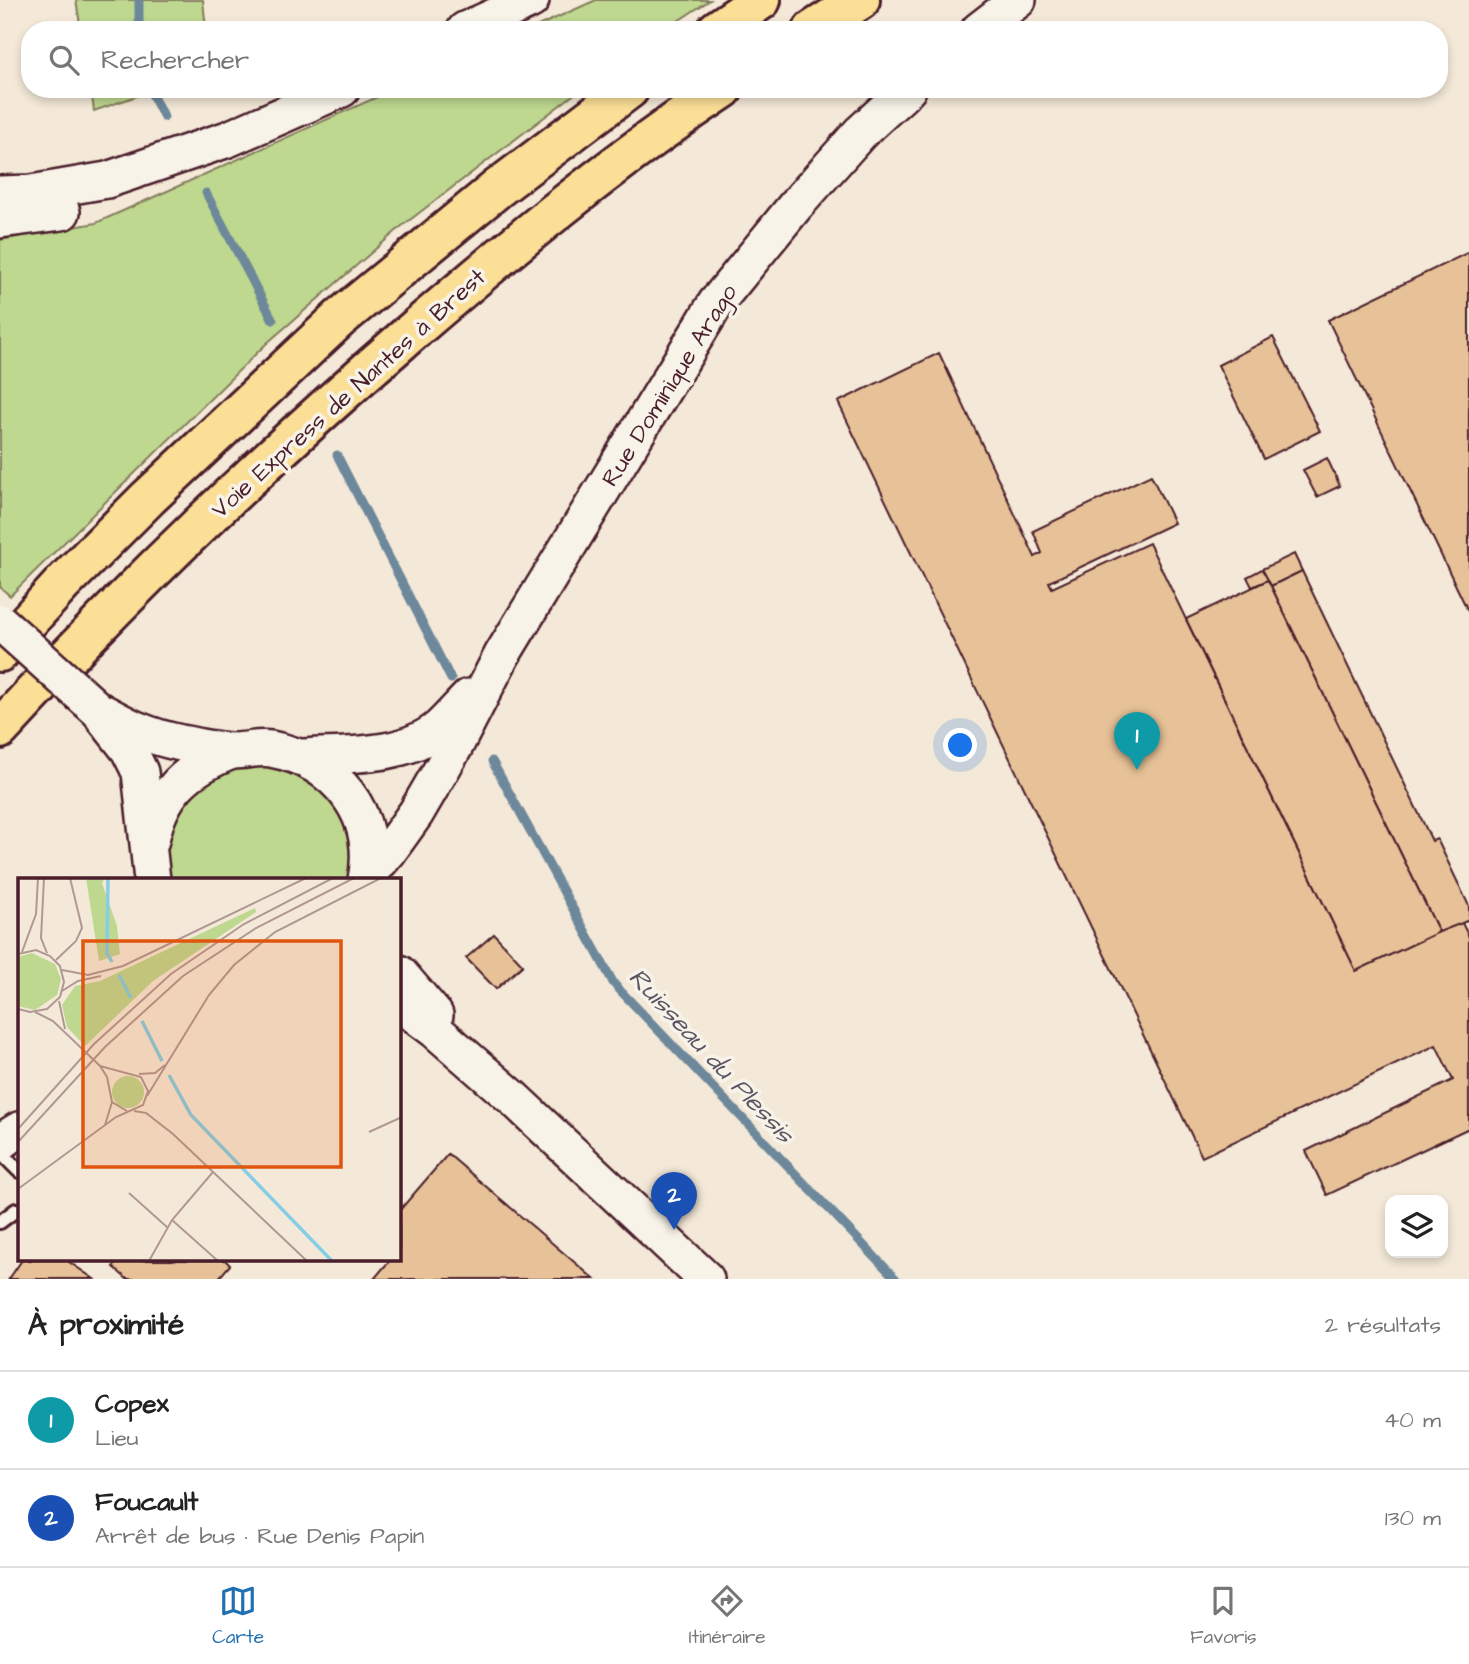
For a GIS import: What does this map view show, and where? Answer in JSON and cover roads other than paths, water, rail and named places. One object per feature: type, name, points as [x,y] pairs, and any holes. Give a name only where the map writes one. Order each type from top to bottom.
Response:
[{"type":"highway","points":[[730,21],[761,0]]},
{"type":"highway","points":[[827,21],[860,0]]},
{"type":"highway","points":[[0,652],[63,583],[148,498],[340,318],[498,188],[617,98]]},
{"type":"highway","name":"Voie Express de Nantes à Brest","points":[[0,729],[124,600],[279,450],[366,372],[480,273],[570,200],[711,98]]},
{"type":"street","points":[[485,21],[531,0]]},
{"type":"street","points":[[991,21],[1018,0]]},
{"type":"street","points":[[0,194],[41,191],[107,180],[228,139],[321,98]]},
{"type":"street","name":"Rue Dominique Arago","points":[[366,878],[415,813],[446,738],[491,675],[716,303],[814,184],[860,133],[898,98]]},
{"type":"street","points":[[0,220],[62,212],[100,201],[155,181],[228,139]]},
{"type":"street","points":[[0,622],[97,709],[130,750],[139,772],[150,863]]},
{"type":"street","points":[[97,709],[146,736],[232,751],[268,748],[304,757],[328,772],[348,794],[362,819],[368,847],[366,878]]},
{"type":"street","points":[[304,757],[371,752],[446,738]]},
{"type":"street","points":[[150,863],[155,820],[167,797],[185,776],[207,761],[232,751]]},
{"type":"street","points":[[401,976],[512,1097]]},
{"type":"street","points":[[401,1004],[435,1030],[512,1097],[706,1279]]},
{"type":"street","points":[[0,1142],[18,1131]]},
{"type":"lane","points":[[0,1152],[18,1170]]},
{"type":"lane","points":[[0,1222],[16,1210]]},
{"type":"waterway","name":"Ruisseau du Plessis","points":[[139,0],[139,21]]},
{"type":"waterway","name":"Ruisseau du Plessis","points":[[154,98],[164,117]]},
{"type":"waterway","name":"Ruisseau du Plessis","points":[[206,193],[273,320]]},
{"type":"waterway","name":"Ruisseau du Plessis","points":[[337,455],[451,679]]},
{"type":"waterway","name":"Ruisseau du Plessis","points":[[492,761],[614,984],[896,1279]]},
{"type":"place","name":"Copex","points":[[1137,770]]},
{"type":"place","name":"Foucault","points":[[674,1230]]}]
